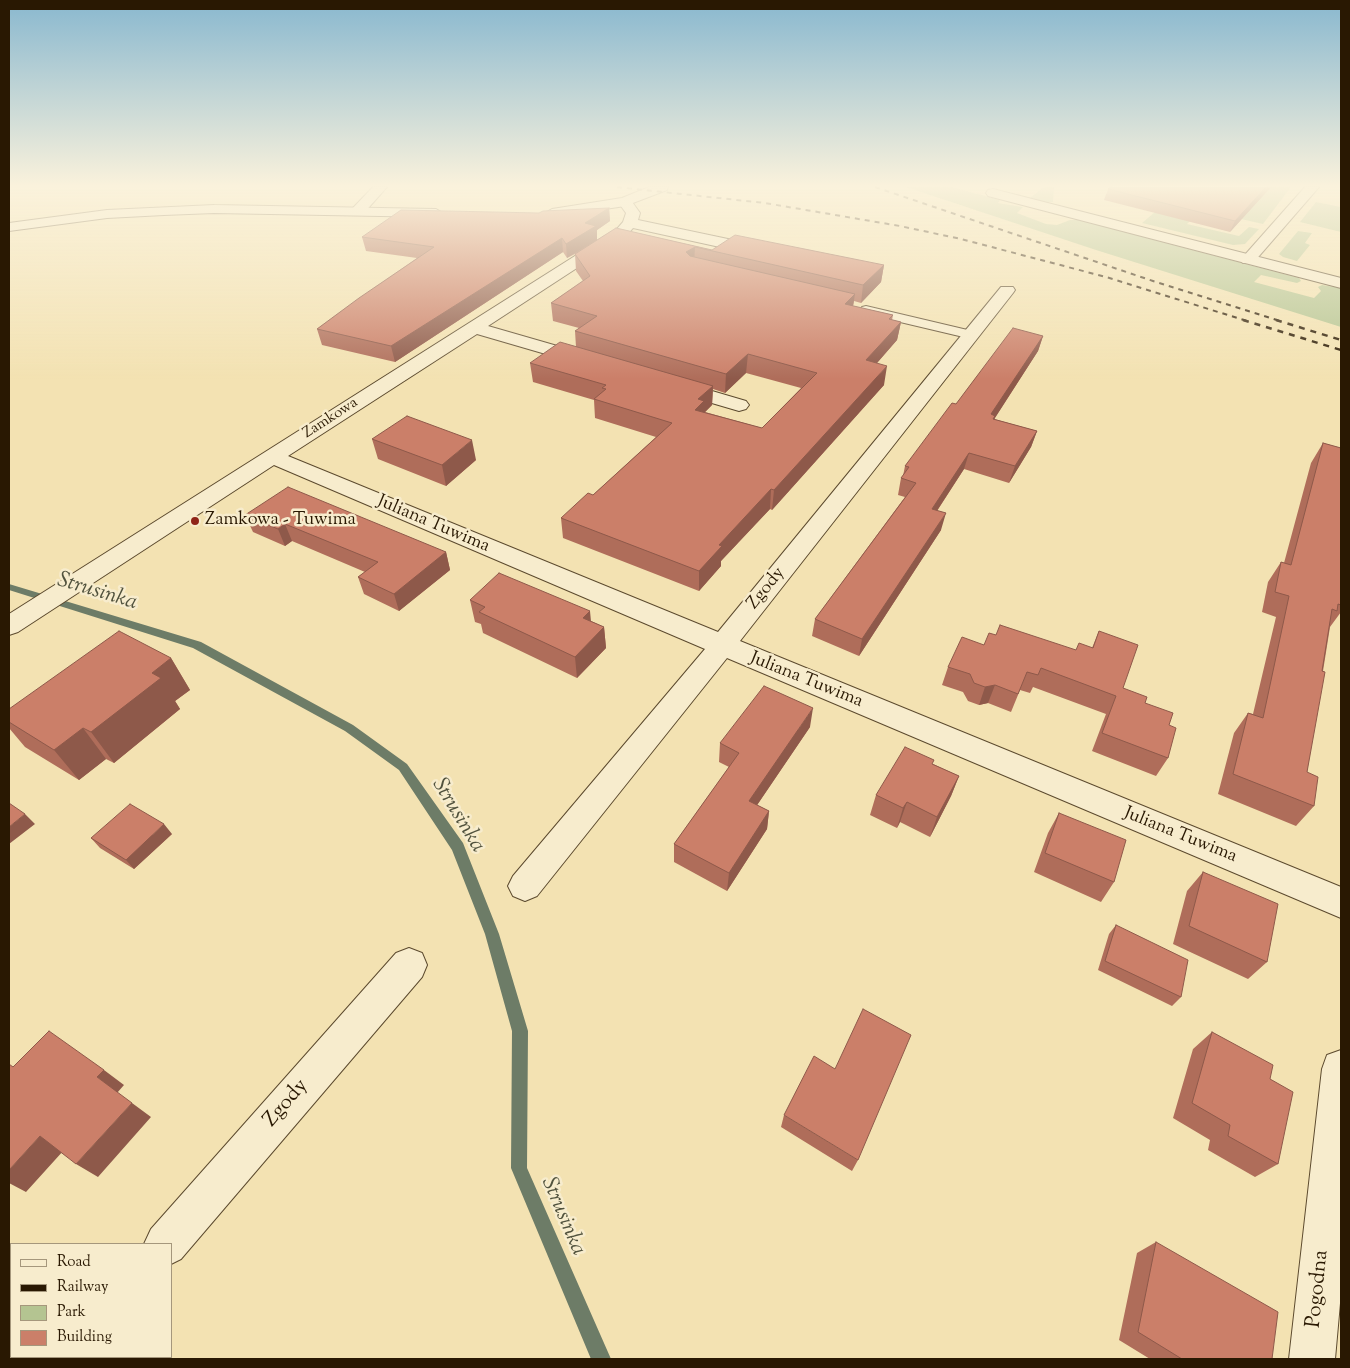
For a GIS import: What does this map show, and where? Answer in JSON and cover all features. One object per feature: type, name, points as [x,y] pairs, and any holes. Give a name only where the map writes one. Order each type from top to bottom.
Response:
[{"type":"street","name":"Zamkowa","points":[[15,622],[593,251]]},
{"type":"street","points":[[760,251],[780,255]]},
{"type":"street","points":[[1218,251],[1341,284]]},
{"type":"street","points":[[1248,260],[1256,251]]},
{"type":"street","name":"Zgody","points":[[525,886],[722,646],[1007,290]]},
{"type":"street","points":[[473,327],[606,366]]},
{"type":"street","points":[[663,383],[739,405]]},
{"type":"street","name":"Juliana Tuwima","points":[[272,457],[1341,903]]},
{"type":"street","name":"Zgody","points":[[167,1243],[409,965]]},
{"type":"street","name":"Pogodna","points":[[1312,1359],[1341,1069]]},
{"type":"lane","points":[[857,308],[972,335]]},
{"type":"green space","points":[[1099,251],[1196,251],[1299,278],[1301,281],[1297,283],[1261,275],[1254,282],[1314,298],[1321,291],[1318,287],[1322,285],[1341,288],[1341,327]]},
{"type":"green space","points":[[1282,251],[1305,251],[1297,261],[1279,254]]},
{"type":"building","points":[[428,251],[542,251],[391,346],[317,329]]},
{"type":"building","points":[[580,251],[688,251],[686,252],[690,256],[855,294],[845,304],[893,315],[889,319],[901,322],[866,360],[887,366],[774,490],[771,489],[719,545],[722,546],[699,571],[561,518],[588,493],[593,495],[672,423],[594,399],[606,389],[602,388],[606,385],[530,363],[560,342],[713,386],[698,399],[704,401],[695,410],[762,428],[817,373],[748,354],[726,374],[575,331],[597,316],[551,303],[590,276],[575,254]]},
{"type":"building","points":[[712,251],[814,251],[884,265],[863,285]]},
{"type":"building","points":[[1013,328],[1043,336],[991,414],[995,416],[993,419],[1037,431],[1015,466],[969,453],[932,509],[946,513],[862,639],[815,619],[916,483],[901,478],[909,467],[905,466],[952,403],[956,404]]},
{"type":"building","points":[[407,416],[472,440],[442,465],[372,439]]},
{"type":"building","points":[[1323,443],[1341,448],[1341,605],[1338,604],[1337,611],[1332,609],[1322,671],[1325,672],[1307,772],[1318,777],[1314,806],[1233,774],[1248,713],[1263,718],[1289,596],[1275,592],[1281,562],[1291,565]]},
{"type":"building","points":[[288,487],[446,552],[394,594],[358,577],[378,562],[285,524],[278,529],[245,515]]},
{"type":"building","points":[[499,573],[590,611],[583,618],[604,627],[575,657],[479,612],[485,607],[470,600]]},
{"type":"building","points":[[1000,625],[1076,650],[1079,643],[1093,648],[1099,631],[1138,645],[1123,688],[1147,697],[1145,703],[1173,713],[1169,725],[1176,728],[1168,758],[1102,733],[1116,696],[1041,668],[1038,675],[1027,672],[1018,694],[995,685],[985,687],[974,683],[970,674],[948,667],[962,637],[984,645],[989,633],[996,635]]},
{"type":"building","points":[[119,631],[171,658],[152,673],[161,678],[91,732],[83,728],[54,750],[9,722],[9,709]]},
{"type":"building","points":[[764,686],[813,708],[749,801],[769,811],[729,873],[674,844],[739,753],[720,743]]},
{"type":"building","points":[[905,747],[934,760],[932,764],[959,776],[937,817],[907,802],[903,808],[876,795]]},
{"type":"building","points":[[9,803],[25,814],[9,827]]},
{"type":"building","points":[[130,804],[164,824],[126,860],[91,838]]},
{"type":"building","points":[[1059,813],[1126,840],[1114,882],[1045,853]]},
{"type":"building","points":[[1203,872],[1278,904],[1267,962],[1189,926]]},
{"type":"building","points":[[1116,925],[1188,960],[1181,997],[1105,961]]},
{"type":"building","points":[[863,1009],[911,1035],[858,1160],[784,1115],[814,1056],[835,1069]]},
{"type":"building","points":[[49,1031],[104,1070],[97,1077],[132,1103],[76,1164],[40,1136],[9,1170],[9,1064],[13,1067]]},
{"type":"building","points":[[1212,1032],[1273,1065],[1270,1079],[1293,1092],[1278,1164],[1228,1136],[1230,1125],[1192,1103]]},
{"type":"building","points":[[1156,1242],[1278,1312],[1272,1359],[1182,1359],[1138,1332]]},
{"type":"waterway","name":"Strusinka","points":[[9,587],[197,645],[349,728],[403,767],[458,847],[492,934],[520,1031],[519,1168],[601,1359]]},
{"type":"railway","points":[[1006,251],[1106,277],[1247,321]]},
{"type":"railway","points":[[1064,251],[1280,321]]},
{"type":"railway","points":[[1243,320],[1341,350]]},
{"type":"railway","points":[[1276,320],[1341,340]]},
{"type":"place","name":"Zamkowa - Tuwima","points":[[195,521]]}]
